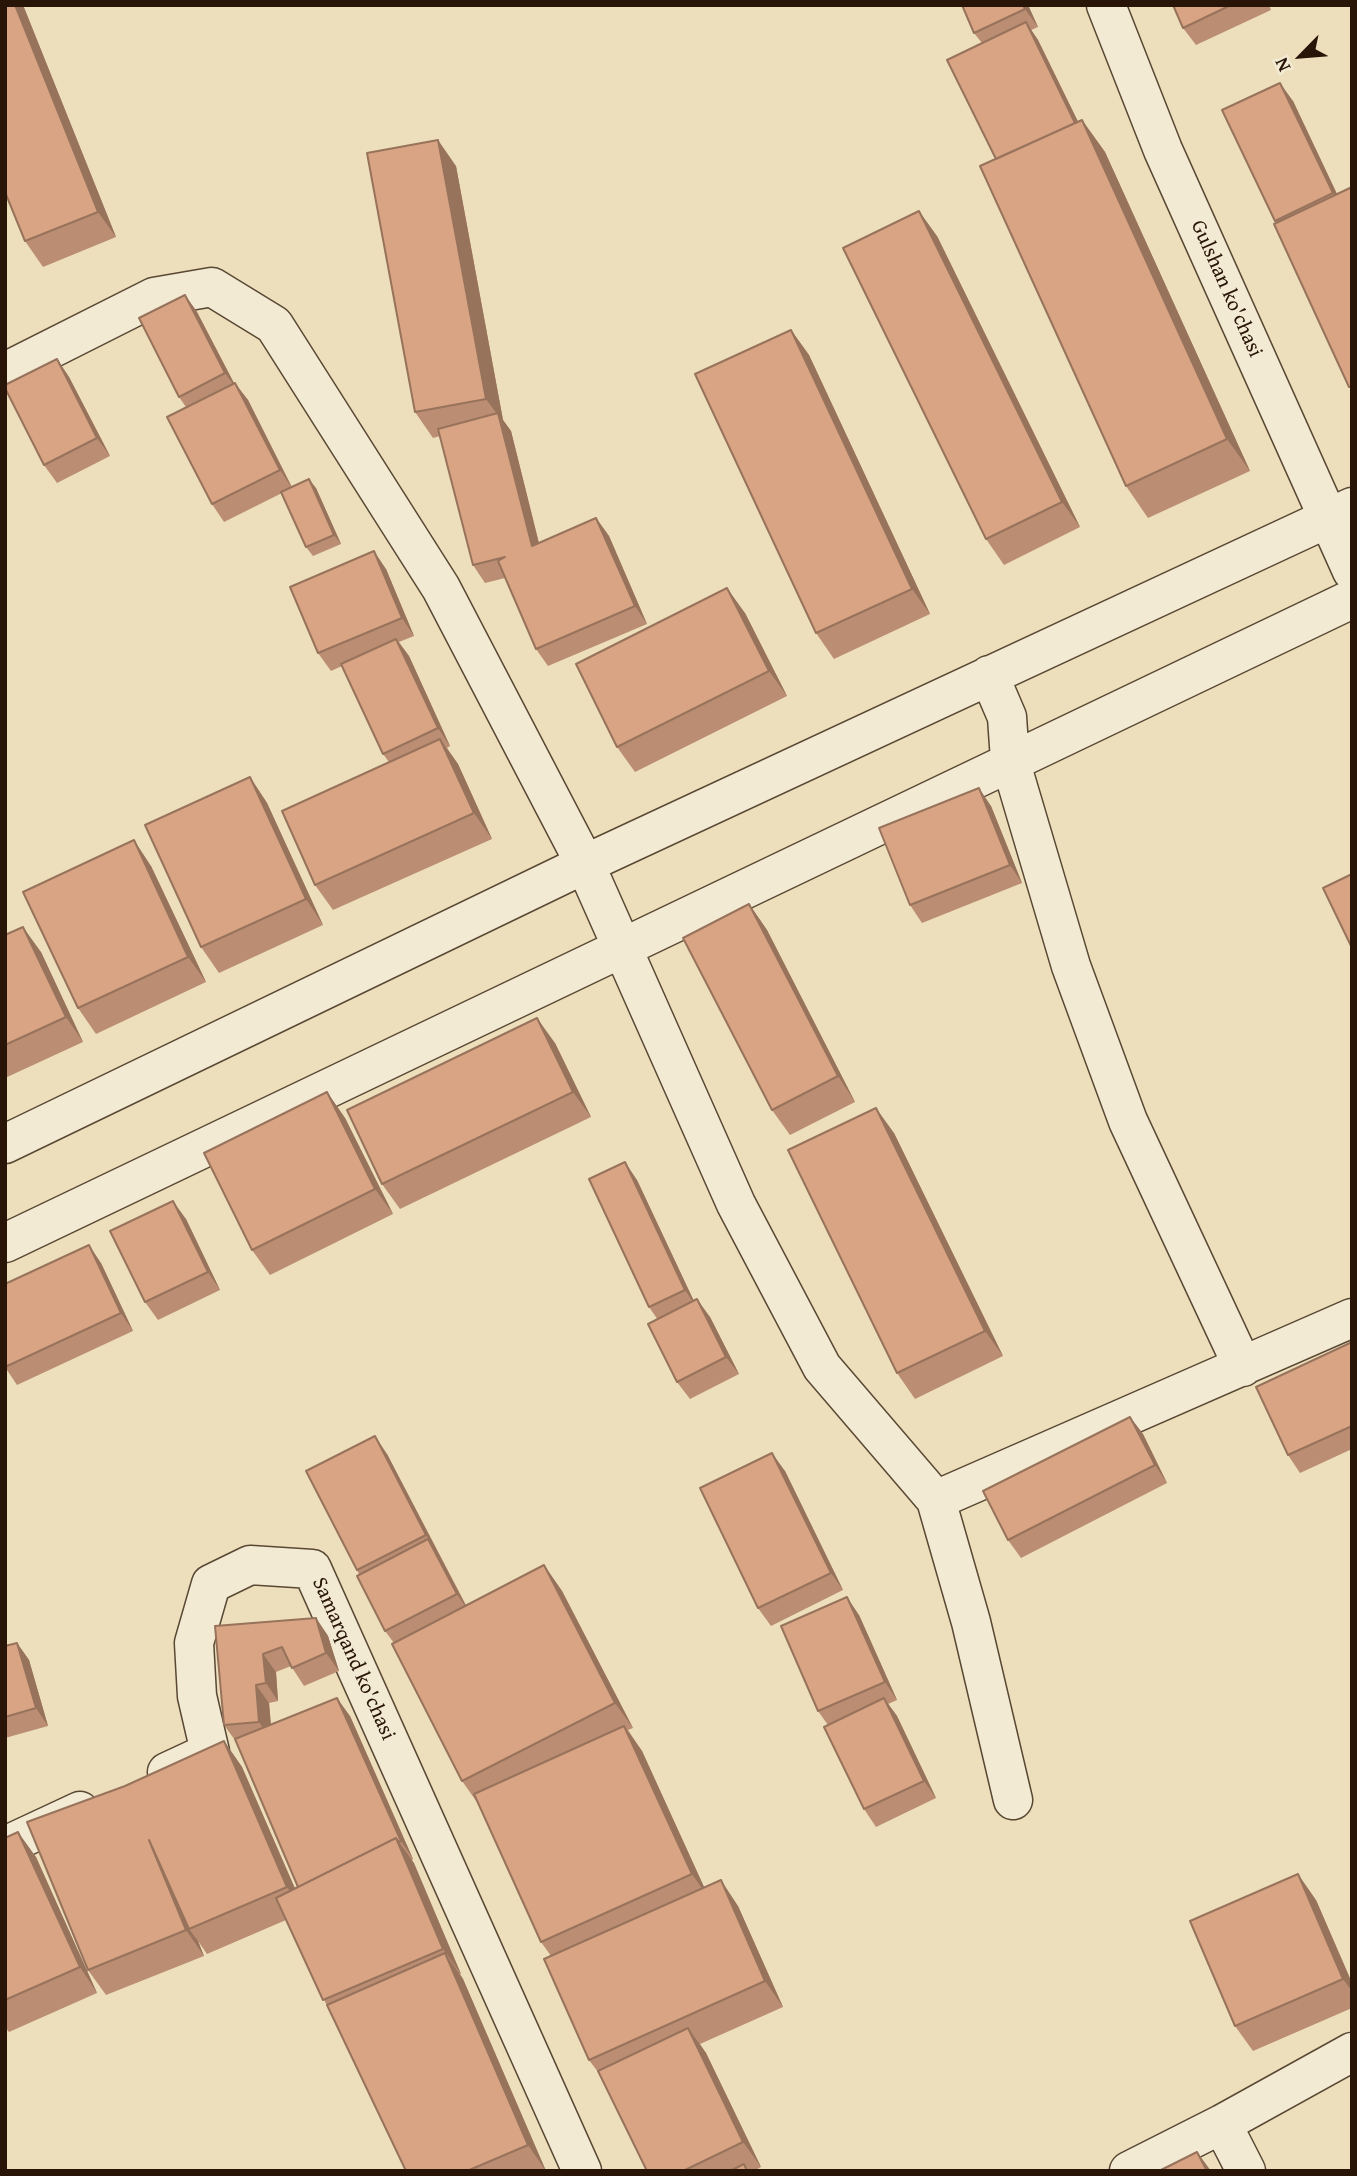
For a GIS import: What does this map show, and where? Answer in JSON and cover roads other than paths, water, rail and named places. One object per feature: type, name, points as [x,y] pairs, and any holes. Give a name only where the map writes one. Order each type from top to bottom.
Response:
[{"type":"street","name":"Gulshan ko'chasi","points":[[1105,5],[1163,150],[1340,512],[1352,571]]},
{"type":"street","points":[[5,372],[154,297],[212,288],[274,326],[441,588],[585,864],[736,1204],[822,1367],[936,1500],[971,1622],[1013,1800]]},
{"type":"street","points":[[5,1144],[585,864],[1340,512]]},
{"type":"street","points":[[5,1243],[1010,760],[1352,599]]},
{"type":"street","points":[[989,675],[1007,717],[1010,760],[1071,965],[1128,1121],[1243,1367]]},
{"type":"street","points":[[936,1500],[1352,1318]]},
{"type":"street","name":"Samarqand ko'chasi","points":[[5,1846],[210,1752],[197,1696],[194,1643],[211,1584],[250,1565],[312,1569],[582,2171]]},
{"type":"street","points":[[1129,2171],[1222,2124],[1352,2052]]},
{"type":"street","points":[[1222,2124],[1245,2171]]}]
